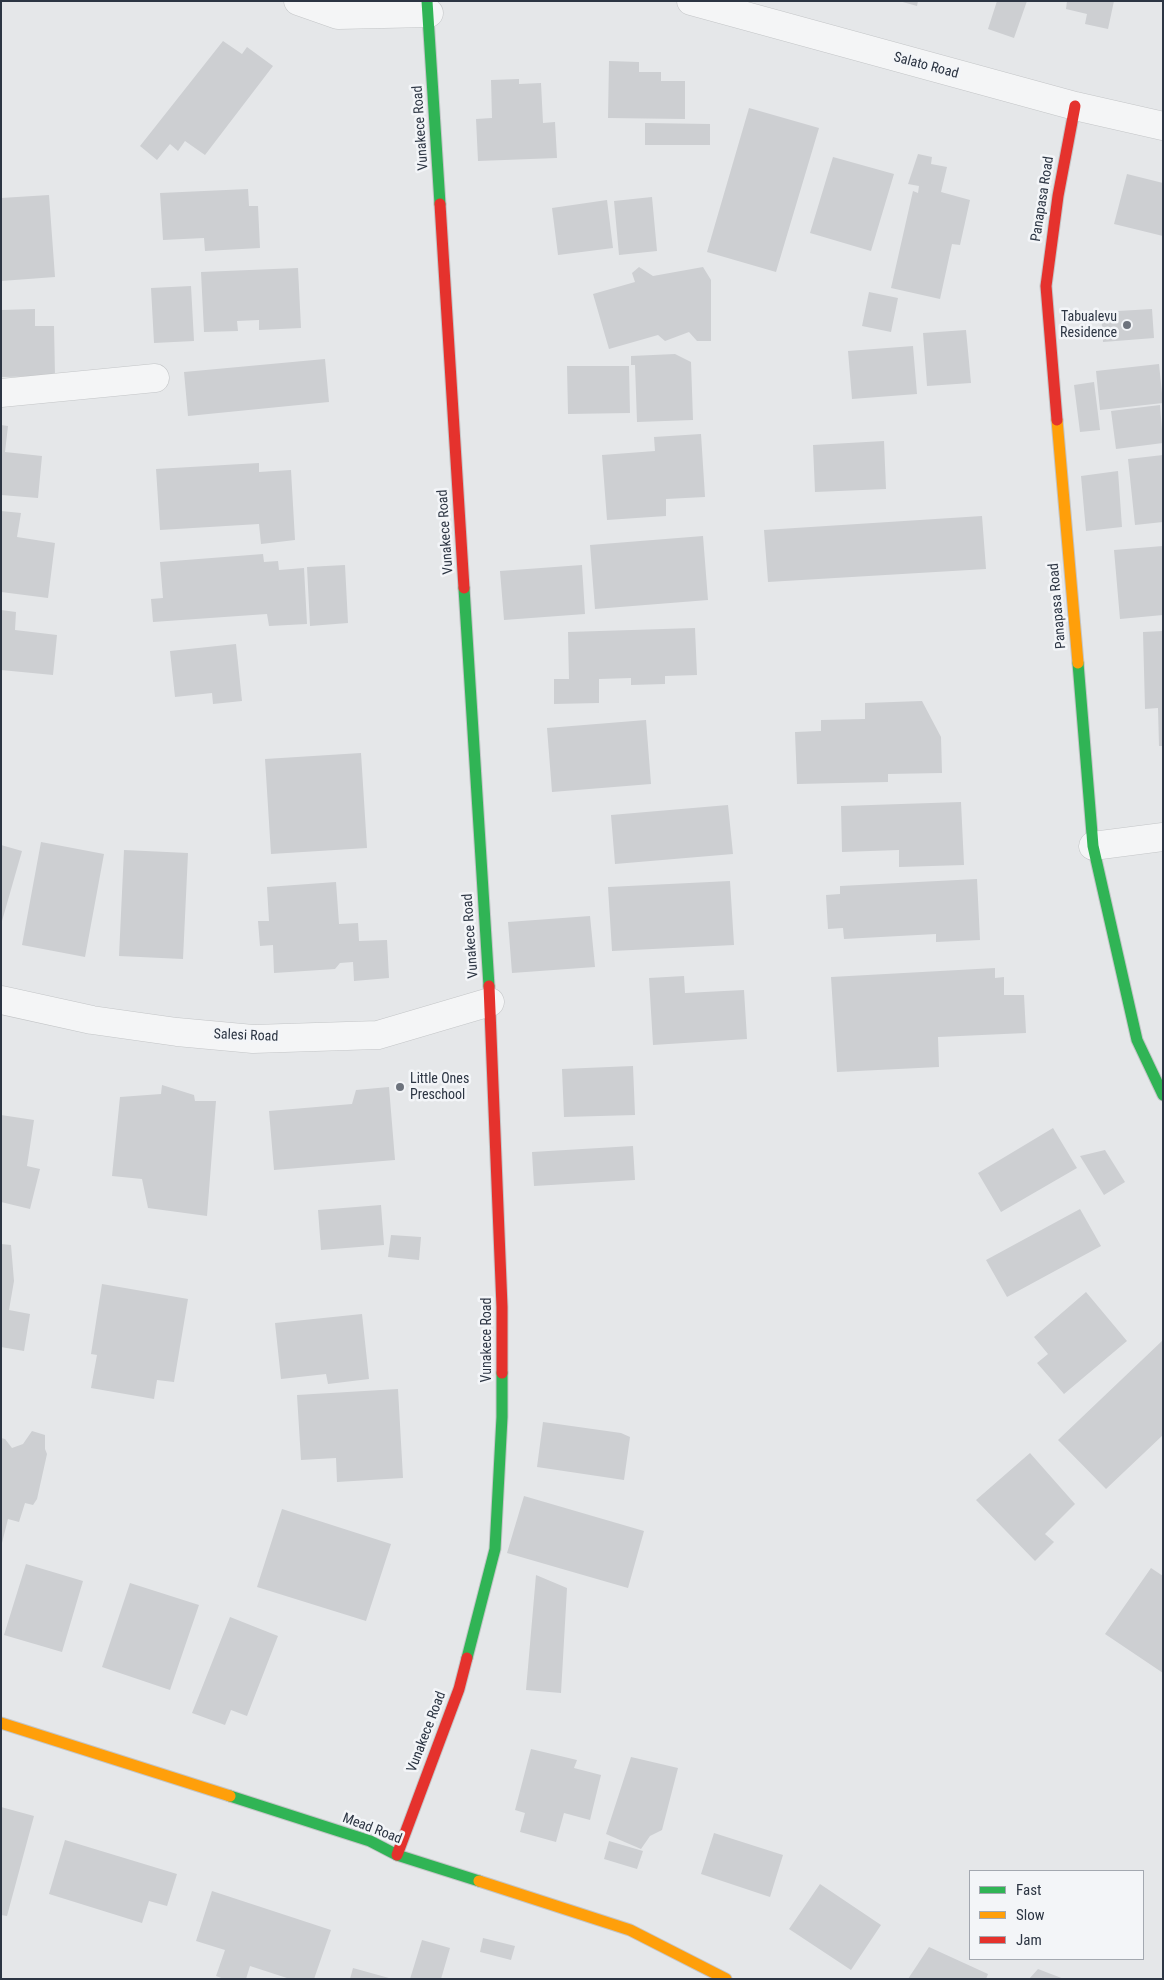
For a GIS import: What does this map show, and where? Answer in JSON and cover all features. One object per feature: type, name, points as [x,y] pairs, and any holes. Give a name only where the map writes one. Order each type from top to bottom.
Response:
[{"type":"main road","name":"Vunakece Road","points":[[397,1855],[459,1689],[495,1549],[502,1417],[502,1308],[490,1002],[428,7]]},
{"type":"main road","name":"Panapasa Road","points":[[1075,106],[1058,196],[1046,286],[1093,846],[1137,1040],[1163,1095]]},
{"type":"main road","name":"Mead Road","points":[[1,1723],[370,1841],[397,1855],[630,1930],[726,1979]]},
{"type":"street","points":[[298,1],[338,15],[428,7]]},
{"type":"street","name":"Salato Road","points":[[691,1],[1075,106],[1162,122]]},
{"type":"street","points":[[1,393],[156,378]]},
{"type":"street","points":[[1093,846],[1163,837]]},
{"type":"street","name":"Salesi Road","points":[[1,1000],[92,1020],[177,1032],[253,1039],[378,1035],[490,1002]]},
{"type":"building","points":[[899,1],[918,1],[917,6]]},
{"type":"building","points":[[997,1],[1027,1],[1014,38],[988,29]]},
{"type":"building","points":[[1067,1],[1114,1],[1108,29],[1085,24],[1087,14],[1066,9]]},
{"type":"building","points":[[223,41],[242,54],[247,47],[273,66],[205,155],[185,141],[178,151],[170,144],[157,160],[140,146]]},
{"type":"building","points":[[609,61],[639,62],[639,72],[661,72],[661,81],[685,81],[685,119],[608,118]]},
{"type":"building","points":[[519,79],[519,84],[541,83],[543,123],[555,122],[557,158],[478,161],[476,119],[492,118],[491,80]]},
{"type":"building","points":[[749,108],[819,128],[776,272],[707,252]]},
{"type":"building","points":[[645,123],[710,124],[710,145],[645,145]]},
{"type":"building","points":[[918,154],[932,157],[931,164],[947,167],[941,192],[970,200],[960,245],[952,244],[940,299],[891,288],[913,191],[918,193],[919,186],[908,184]]},
{"type":"building","points":[[833,157],[894,174],[871,251],[810,233]]},
{"type":"building","points":[[1127,174],[1163,183],[1163,236],[1114,224]]},
{"type":"building","points":[[248,189],[249,206],[258,206],[260,248],[205,251],[204,238],[163,240],[160,193]]},
{"type":"building","points":[[49,195],[55,277],[1,281],[1,198]]},
{"type":"building","points":[[652,197],[657,251],[619,255],[614,201]]},
{"type":"building","points":[[607,200],[613,248],[558,255],[552,208]]},
{"type":"building","points":[[639,267],[653,276],[703,267],[711,280],[711,341],[697,341],[689,332],[665,341],[658,335],[609,349],[593,294],[635,282],[632,273]]},
{"type":"building","points":[[298,268],[301,328],[259,330],[259,320],[237,321],[238,331],[204,332],[201,272]]},
{"type":"building","points":[[191,286],[194,341],[154,343],[151,288]]},
{"type":"building","points":[[869,292],[898,298],[891,332],[862,326]]},
{"type":"building","points":[[35,309],[35,326],[54,326],[55,376],[1,377],[1,310]]},
{"type":"building","name":"Tabualevu Residence","points":[[1152,309],[1154,338],[1103,342],[1101,312]]},
{"type":"building","points":[[966,330],[971,383],[927,386],[923,333]]},
{"type":"building","points":[[913,346],[917,394],[852,399],[848,351]]},
{"type":"building","points":[[675,354],[691,362],[693,420],[637,422],[635,365],[631,365],[631,356]]},
{"type":"building","points":[[325,359],[329,402],[188,416],[184,372]]},
{"type":"building","points":[[1159,364],[1163,403],[1100,410],[1096,371]]},
{"type":"building","points":[[567,366],[629,366],[630,413],[568,414]]},
{"type":"building","points":[[1094,382],[1100,430],[1080,432],[1074,385]]},
{"type":"building","points":[[1160,405],[1163,443],[1116,449],[1111,411]]},
{"type":"building","points":[[1,425],[8,426],[5,452],[42,456],[38,498],[1,495]]},
{"type":"building","points":[[701,434],[705,497],[666,499],[666,516],[607,520],[602,455],[655,451],[654,437]]},
{"type":"building","points":[[884,441],[886,489],[815,492],[813,445]]},
{"type":"building","points":[[1163,455],[1163,522],[1135,525],[1128,459]]},
{"type":"building","points":[[259,463],[259,472],[291,470],[295,540],[261,544],[259,524],[160,530],[156,469]]},
{"type":"building","points":[[1118,471],[1122,527],[1086,531],[1081,476]]},
{"type":"building","points":[[1,511],[21,513],[17,537],[55,543],[48,598],[1,592]]},
{"type":"building","points":[[982,516],[986,569],[768,582],[764,530]]},
{"type":"building","points":[[703,536],[708,600],[595,609],[590,545]]},
{"type":"building","points":[[1163,546],[1163,615],[1120,619],[1114,550]]},
{"type":"building","points":[[263,554],[264,562],[278,561],[279,570],[304,568],[307,624],[269,626],[267,614],[153,622],[151,599],[163,598],[160,562]]},
{"type":"building","points":[[345,565],[348,623],[310,626],[307,567]]},
{"type":"building","points":[[582,565],[585,614],[504,620],[500,571]]},
{"type":"building","points":[[1,610],[16,612],[15,630],[57,635],[53,675],[1,670]]},
{"type":"building","points":[[695,628],[697,675],[665,676],[665,684],[631,685],[631,678],[599,679],[599,703],[554,704],[554,679],[569,679],[568,632]]},
{"type":"building","points":[[1163,631],[1163,746],[1159,746],[1158,708],[1145,709],[1143,632]]},
{"type":"building","points":[[236,644],[242,701],[213,704],[212,693],[175,697],[170,651]]},
{"type":"building","points":[[922,701],[941,737],[942,773],[888,774],[888,782],[797,784],[795,732],[821,731],[821,720],[865,719],[865,703]]},
{"type":"building","points":[[646,720],[651,784],[552,792],[547,728]]},
{"type":"building","points":[[361,753],[367,848],[271,854],[265,759]]},
{"type":"building","points":[[961,802],[964,865],[899,867],[899,850],[842,852],[841,806]]},
{"type":"building","points":[[728,805],[733,854],[615,864],[611,815]]},
{"type":"building","points":[[41,842],[104,854],[85,957],[22,945]]},
{"type":"building","points":[[1,845],[22,851],[2,921],[1,921]]},
{"type":"building","points":[[124,850],[188,853],[183,959],[119,956]]},
{"type":"building","points":[[977,879],[980,940],[936,942],[936,934],[844,939],[843,928],[828,929],[826,895],[840,894],[840,886]]},
{"type":"building","points":[[730,881],[734,945],[612,951],[608,887]]},
{"type":"building","points":[[336,882],[339,924],[358,923],[359,941],[387,940],[389,978],[354,981],[353,962],[340,963],[335,969],[274,973],[273,945],[260,946],[258,921],[269,921],[267,887]]},
{"type":"building","points":[[590,916],[595,967],[512,973],[508,922]]},
{"type":"building","points":[[995,968],[995,978],[1004,977],[1004,995],[1024,995],[1026,1033],[938,1037],[939,1067],[837,1072],[831,977]]},
{"type":"building","points":[[684,976],[685,993],[744,990],[747,1039],[653,1045],[649,978]]},
{"type":"building","points":[[633,1066],[635,1115],[564,1117],[562,1069]]},
{"type":"building","points":[[162,1085],[194,1095],[195,1101],[216,1101],[207,1216],[148,1208],[142,1179],[112,1176],[120,1097],[161,1094]]},
{"type":"building","points":[[389,1087],[395,1160],[274,1170],[269,1111],[352,1104],[356,1090]]},
{"type":"building","points":[[1,1115],[34,1120],[27,1166],[40,1169],[30,1209],[1,1202]]},
{"type":"building","points":[[1053,1128],[1077,1168],[1001,1212],[978,1173]]},
{"type":"building","points":[[633,1146],[635,1180],[534,1186],[532,1152]]},
{"type":"building","points":[[1105,1150],[1125,1182],[1104,1195],[1080,1156]]},
{"type":"building","points":[[381,1205],[384,1245],[321,1250],[318,1210]]},
{"type":"building","points":[[1080,1209],[1101,1246],[1007,1297],[986,1260]]},
{"type":"building","points":[[391,1235],[421,1237],[419,1260],[388,1257]]},
{"type":"building","points":[[1,1244],[11,1245],[14,1281],[9,1310],[30,1314],[24,1351],[1,1347]]},
{"type":"building","points":[[102,1284],[188,1299],[174,1382],[157,1380],[154,1399],[91,1388],[97,1355],[91,1354]]},
{"type":"building","points":[[1086,1292],[1127,1341],[1064,1394],[1037,1363],[1048,1354],[1034,1337]]},
{"type":"building","points":[[362,1314],[369,1379],[328,1384],[326,1374],[281,1379],[275,1323]]},
{"type":"building","points":[[1163,1340],[1163,1435],[1106,1489],[1058,1440]]},
{"type":"building","points":[[398,1389],[403,1478],[337,1482],[336,1458],[301,1460],[297,1395]]},
{"type":"building","points":[[543,1422],[621,1433],[630,1437],[624,1480],[537,1467]]},
{"type":"building","points":[[32,1431],[45,1435],[47,1454],[37,1499],[33,1505],[25,1503],[19,1522],[8,1519],[1,1547],[1,1438],[5,1439],[12,1448],[23,1444]]},
{"type":"building","points":[[1030,1453],[1075,1504],[1045,1534],[1054,1542],[1035,1561],[976,1500]]},
{"type":"building","points":[[524,1496],[644,1531],[628,1588],[507,1553]]},
{"type":"building","points":[[282,1509],[391,1544],[366,1621],[257,1587]]},
{"type":"building","points":[[26,1564],[83,1581],[62,1652],[4,1635]]},
{"type":"building","points":[[1151,1568],[1163,1576],[1163,1673],[1105,1634]]},
{"type":"building","points":[[536,1575],[567,1588],[561,1693],[526,1690]]},
{"type":"building","points":[[130,1583],[199,1605],[170,1690],[102,1667]]},
{"type":"building","points":[[230,1617],[278,1636],[247,1716],[231,1710],[225,1725],[192,1713]]},
{"type":"building","points":[[531,1749],[577,1760],[574,1768],[601,1775],[590,1820],[564,1813],[556,1842],[520,1832],[525,1813],[515,1810]]},
{"type":"building","points":[[631,1757],[678,1768],[662,1830],[650,1836],[641,1849],[606,1834]]},
{"type":"building","points":[[1,1807],[34,1816],[7,1916],[1,1915]]},
{"type":"building","points":[[714,1833],[783,1855],[770,1897],[701,1874]]},
{"type":"building","points":[[65,1840],[177,1874],[167,1906],[149,1901],[142,1923],[49,1894]]},
{"type":"building","points":[[609,1841],[643,1851],[637,1869],[604,1859]]},
{"type":"building","points":[[820,1884],[881,1925],[851,1970],[789,1929]]},
{"type":"building","points":[[212,1891],[331,1930],[314,1979],[290,1979],[250,1966],[246,1979],[224,1979],[216,1976],[225,1950],[196,1941]]},
{"type":"building","points":[[483,1938],[515,1946],[511,1960],[480,1952]]},
{"type":"building","points":[[422,1940],[450,1948],[441,1979],[410,1979]]},
{"type":"building","points":[[929,1947],[988,1974],[986,1979],[908,1979]]},
{"type":"building","points":[[353,1968],[389,1978],[389,1979],[350,1979]]},
{"type":"building","points":[[1038,1969],[1064,1979],[1029,1979]]},
{"type":"traffic: fast","points":[[427,1],[440,204]]},
{"type":"traffic: fast","points":[[464,588],[489,986]]},
{"type":"traffic: fast","points":[[1078,663],[1093,846],[1137,1040],[1163,1095]]},
{"type":"traffic: fast","points":[[467,1658],[495,1549],[502,1417],[502,1373]]},
{"type":"traffic: fast","points":[[230,1796],[370,1841],[397,1855],[479,1881]]},
{"type":"traffic: slow","points":[[1057,420],[1078,663]]},
{"type":"traffic: slow","points":[[1,1723],[230,1796]]},
{"type":"traffic: slow","points":[[479,1881],[630,1930],[726,1979]]},
{"type":"traffic: jam","points":[[1057,420],[1046,286],[1058,196],[1075,106]]},
{"type":"traffic: jam","points":[[440,204],[464,588]]},
{"type":"traffic: jam","points":[[489,986],[502,1307],[502,1373]]},
{"type":"traffic: jam","points":[[397,1855],[459,1689],[467,1658]]},
{"type":"place","name":"Tabualevu Residence","points":[[1127,325]]},
{"type":"place","name":"Little Ones Preschool","points":[[400,1087]]}]
